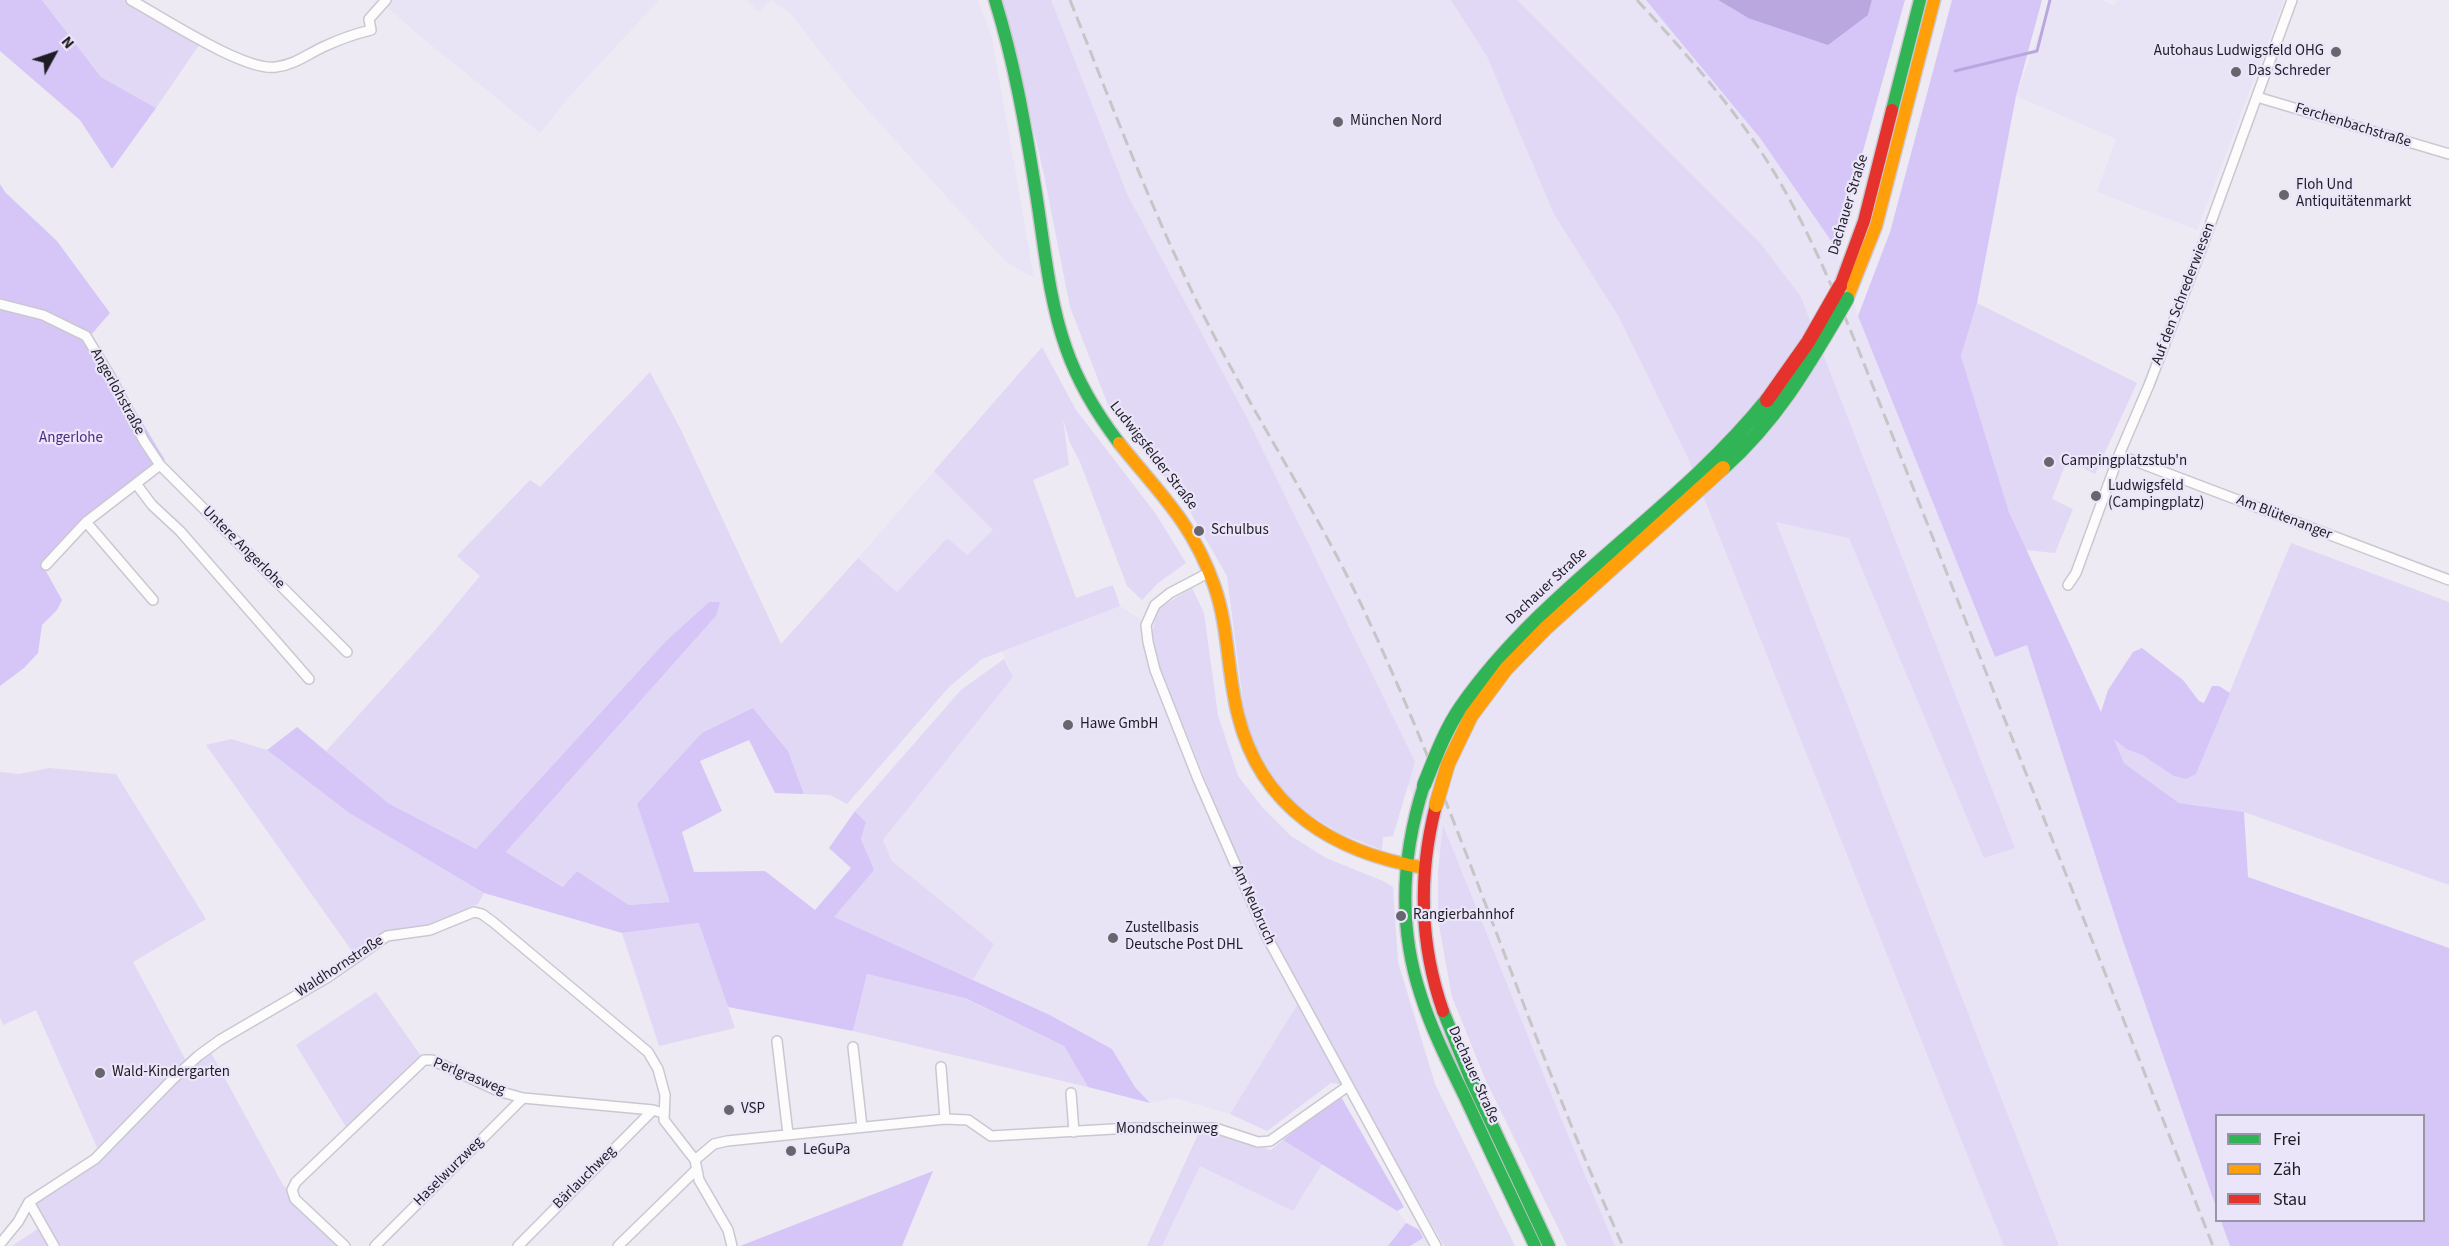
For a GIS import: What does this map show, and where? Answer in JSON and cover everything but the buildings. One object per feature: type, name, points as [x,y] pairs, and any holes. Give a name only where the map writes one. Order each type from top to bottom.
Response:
[{"type":"main road","name":"Ludwigsfelder Straße","points":[[995,0],[1015,74],[1050,280],[1066,349],[1092,405],[1114,437],[1171,503],[1192,536],[1210,572],[1226,629],[1243,737],[1256,765],[1267,782],[1298,816],[1319,833],[1353,850],[1407,866],[1425,868]]},
{"type":"main road","name":"Dachauer Straße","points":[[1549,1246],[1457,1049],[1440,999],[1426,946],[1423,898],[1429,829],[1448,764],[1471,716],[1506,669],[1546,628],[1752,442],[1803,375],[1848,299],[1876,226],[1900,113],[1920,0]]},
{"type":"main road","name":"Dachauer Straße","points":[[1535,1246],[1448,1060],[1417,983],[1408,925],[1407,866],[1415,811],[1438,748],[1460,709],[1487,671],[1510,644],[1700,472],[1743,429],[1793,366],[1819,326],[1840,286],[1864,221],[1934,0]]},
{"type":"street","points":[[131,0],[222,50],[262,68],[293,63],[324,46],[371,30],[369,19],[386,0]]},
{"type":"street","name":"Auf den Schrederwiesen","points":[[2068,585],[2076,573],[2119,455],[2157,365],[2292,0]]},
{"type":"street","name":"Ferchenbachstraße","points":[[2257,97],[2449,154]]},
{"type":"street","name":"Angerlohstraße","points":[[0,304],[43,315],[86,336],[144,441],[160,465]]},
{"type":"street","name":"Am Blütenanger","points":[[2119,455],[2449,580]]},
{"type":"street","points":[[46,566],[86,522],[137,485],[160,465]]},
{"type":"street","name":"Untere Angerlohe","points":[[160,465],[347,652]]},
{"type":"street","points":[[137,485],[152,505],[185,537],[309,679]]},
{"type":"street","points":[[86,522],[153,600]]},
{"type":"street","name":"Am Neubruch","points":[[1210,572],[1170,593],[1155,605],[1146,625],[1155,670],[1191,761],[1267,937],[1436,1246]]},
{"type":"street","name":"Waldhornstraße","points":[[0,1245],[18,1222],[29,1202],[95,1159],[171,1081],[198,1056],[220,1040],[328,977],[381,939],[400,933],[430,930],[474,912],[482,914],[493,922],[648,1052],[658,1070],[665,1095],[664,1117]]},
{"type":"street","points":[[777,1041],[788,1134]]},
{"type":"street","points":[[853,1047],[862,1127]]},
{"type":"street","name":"Perlgrasweg","points":[[345,1246],[295,1198],[291,1190],[296,1182],[424,1060],[432,1060],[498,1091],[523,1098],[653,1110],[664,1117]]},
{"type":"street","points":[[940,1066],[945,1119]]},
{"type":"street","name":"Mondscheinweg","points":[[618,1246],[714,1143],[945,1119],[968,1120],[991,1136],[1131,1128],[1215,1128],[1258,1142],[1270,1141],[1347,1086]]},
{"type":"street","points":[[1071,1093],[1074,1132]]},
{"type":"street","name":"Haselwurzweg","points":[[375,1246],[523,1098]]},
{"type":"street","name":"Bärlauchweg","points":[[518,1246],[653,1110]]},
{"type":"street","points":[[664,1117],[696,1164],[699,1180],[728,1230],[732,1246]]},
{"type":"street","points":[[29,1202],[54,1246]]},
{"type":"shaded area","points":[[42,0],[124,0],[199,45],[156,108],[101,77]]},
{"type":"shaded area","points":[[379,0],[659,0],[570,96],[540,133]]},
{"type":"shaded area","points":[[747,0],[771,0],[759,12]]},
{"type":"shaded area","points":[[771,0],[978,0],[992,38],[1034,278],[1005,261],[854,95],[790,13]]},
{"type":"shaded area","points":[[1001,0],[1051,0],[1127,194],[1247,418],[1415,762],[1393,836],[1383,837],[1382,850],[1339,833],[1302,810],[1285,795],[1255,748],[1245,718],[1227,576],[1185,503],[1108,405],[1070,307],[1044,175],[1010,28]]},
{"type":"shaded area","points":[[1038,0],[1649,0],[1759,110],[1740,112],[1836,248],[1858,316],[1995,657],[2027,645],[2123,941],[2215,1204],[2215,1222],[2221,1222],[2230,1246],[1610,1246],[1380,721],[1165,311]],"holes":[[[1801,297],[2015,848],[1994,854],[1855,520],[1776,521]]]},
{"type":"shaded area","points":[[1451,0],[1517,0],[1760,243],[1801,297],[2015,848],[1984,858],[1849,538],[1776,522],[2059,1246],[2004,1246],[1688,458],[1619,317],[1554,214],[1487,56]]},
{"type":"shaded area","points":[[1718,0],[1872,0],[1868,15],[1828,45],[1748,18]]},
{"type":"shaded area","points":[[2051,0],[2103,0],[2114,6],[2117,0],[2284,0],[2197,230],[2097,192],[2116,139],[2016,96]]},
{"type":"shaded area","points":[[1977,303],[2137,383],[2095,474],[2067,460],[2052,499],[2073,509],[2055,553],[2026,550],[2009,512],[1961,356]]},
{"type":"shaded area","points":[[1042,347],[1076,410],[1156,514],[1186,563],[1158,583],[1142,600],[1127,586],[1080,462],[1070,443],[1063,419],[1069,465],[1033,480],[1076,598],[1113,585],[1120,606],[982,659],[949,687],[847,804],[830,795],[804,794],[788,751],[753,708],[637,804],[671,902],[629,905],[577,871],[564,887],[506,852],[716,616],[719,602],[709,602],[667,640],[476,849],[388,803],[326,751],[431,635],[480,576],[457,556],[530,480],[540,487],[650,372],[681,430],[781,644],[858,558],[897,592],[947,538],[967,555],[993,530],[934,471]]},
{"type":"shaded area","points":[[934,471],[993,530],[967,555],[946,538],[897,592],[858,558]]},
{"type":"shaded area","points":[[2291,543],[2449,602],[2449,885],[2244,812],[2179,803],[2124,763],[2113,737],[2126,749],[2142,755],[2171,773],[2196,774]]},
{"type":"shaded area","points":[[1192,588],[1204,613],[1218,715],[1238,776],[1262,807],[1291,836],[1326,858],[1393,887],[1398,962],[1435,1084],[1515,1246],[1444,1246],[1353,1086],[1331,1083],[1267,1131],[1230,1114],[1302,997],[1228,834],[1158,664],[1153,636],[1158,609]]},
{"type":"shaded area","points":[[1120,606],[1153,627],[1153,642],[1160,668],[1204,777],[1302,997],[1230,1114],[1175,1098],[1150,1103],[1135,1087],[1112,1049],[1049,1014],[973,980],[994,944],[892,861],[883,840],[1013,677],[1002,651]]},
{"type":"shaded area","points":[[1004,659],[1013,677],[883,840],[892,861],[994,944],[973,980],[833,917],[873,870],[861,839],[866,822],[855,811],[961,690]]},
{"type":"shaded area","points":[[231,739],[267,750],[349,813],[484,893],[478,904],[423,927],[384,931],[354,954],[206,745]]},
{"type":"shaded area","points":[[49,768],[116,774],[206,919],[133,962],[190,1068],[210,1051],[283,1185],[343,1246],[12,1246],[42,1226],[29,1196],[99,1152],[36,1010],[3,1025],[0,1018],[0,772],[19,774]]},
{"type":"shaded area","points":[[1443,825],[1615,1246],[1567,1246],[1486,1081],[1452,997],[1438,920],[1438,871]]},
{"type":"shaded area","points":[[700,923],[735,1028],[659,1046],[622,933]]},
{"type":"shaded area","points":[[867,974],[962,997],[1064,1046],[1088,1087],[853,1031]]},
{"type":"shaded area","points":[[376,992],[421,1056],[346,1127],[296,1045]]},
{"type":"shaded area","points":[[1200,1130],[1271,1150],[1283,1140],[1322,1164],[1293,1211],[1200,1166],[1162,1246],[1147,1246]]},
{"type":"shaded area","points":[[1322,1164],[1397,1211],[1406,1222],[1421,1230],[1431,1246],[1162,1246],[1200,1166],[1292,1210]]},
{"type":"green space","points":[[0,0],[42,0],[101,77],[156,108],[112,169],[80,120],[0,51]]},
{"type":"green space","points":[[1646,0],[1718,0],[1748,18],[1868,15],[1872,0],[1905,0],[1836,248],[1760,138]]},
{"type":"green space","points":[[1952,0],[2042,0],[2016,96],[1977,303],[1961,356],[2009,512],[2101,712],[2108,690],[2133,652],[2142,648],[2183,680],[2199,701],[2204,703],[2212,686],[2219,686],[2230,693],[2196,774],[2186,779],[2174,776],[2142,755],[2126,749],[2114,739],[2124,763],[2179,803],[2244,812],[2248,877],[2449,948],[2449,1246],[2230,1246],[2221,1222],[2425,1222],[2425,1114],[2215,1114],[2215,1204],[2123,941],[2027,645],[1995,657],[1858,316],[1890,232]]},
{"type":"green space","name":"Angerlohe","points":[[0,184],[5,192],[57,241],[110,313],[90,336],[165,460],[97,508],[43,566],[62,600],[57,610],[42,625],[38,653],[24,668],[0,686]]},
{"type":"green space","points":[[709,602],[720,602],[716,616],[506,852],[563,887],[577,871],[629,905],[670,902],[637,804],[702,733],[753,708],[788,751],[804,794],[775,793],[749,740],[700,761],[722,811],[682,832],[694,872],[765,871],[815,910],[851,868],[829,848],[855,811],[866,822],[861,839],[874,870],[834,917],[1050,1015],[1112,1049],[1135,1087],[1150,1103],[1088,1087],[1064,1046],[965,998],[867,974],[853,1031],[728,1007],[699,923],[622,933],[484,893],[349,813],[267,750],[297,727],[388,803],[476,849],[667,640]]},
{"type":"green space","points":[[1340,1095],[1404,1207],[1397,1211],[1283,1140]]},
{"type":"green space","points":[[933,1171],[902,1246],[740,1246]]},
{"type":"green space","points":[[1406,1223],[1419,1230],[1423,1238],[1410,1246],[1388,1246]]},
{"type":"waterway","points":[[1955,71],[2037,51],[2050,0]]},
{"type":"railway","points":[[1070,0],[1136,166],[1190,288],[1229,364],[1330,543],[1402,694],[1557,1090],[1623,1246]]},
{"type":"railway","points":[[1637,0],[1696,66],[1750,135],[1781,184],[1822,264],[1857,346],[2213,1246]]},
{"type":"traffic: fast","points":[[995,0],[1018,93],[1051,289],[1060,329],[1082,386],[1119,443]]},
{"type":"traffic: fast","points":[[1892,110],[1920,0]]},
{"type":"traffic: fast","points":[[1723,468],[1743,449],[1777,409],[1806,367],[1847,299]]},
{"type":"traffic: fast","points":[[1424,785],[1455,716],[1495,664],[1531,624],[1693,479],[1767,400]]},
{"type":"traffic: fast","points":[[1424,785],[1407,864],[1406,917],[1414,970],[1425,1009],[1436,1035],[1535,1246]]},
{"type":"traffic: fast","points":[[1443,1011],[1471,1080],[1549,1246]]},
{"type":"traffic: slow","points":[[1847,299],[1876,226],[1934,0]]},
{"type":"traffic: slow","points":[[1119,443],[1173,509],[1196,543],[1205,563],[1223,617],[1238,715],[1249,748],[1264,776],[1284,801],[1306,821],[1332,838],[1361,851],[1425,868]]},
{"type":"traffic: slow","points":[[1436,805],[1448,764],[1471,716],[1506,669],[1546,628],[1723,468]]},
{"type":"traffic: jam","points":[[1840,286],[1864,221],[1892,110]]},
{"type":"traffic: jam","points":[[1767,400],[1808,342],[1840,286]]},
{"type":"traffic: jam","points":[[1436,805],[1426,857],[1424,908],[1429,960],[1443,1011]]},
{"type":"place","name":"Autohaus Ludwigsfeld OHG","points":[[2336,52]]},
{"type":"place","name":"Das Schreder","points":[[2236,72]]},
{"type":"place","name":"München Nord","points":[[1338,122]]},
{"type":"place","name":"Floh Und Antiquitätenmarkt","points":[[2284,195]]},
{"type":"place","name":"Campingplatzstub'n","points":[[2049,462]]},
{"type":"place","name":"Ludwigsfeld (Campingplatz)","points":[[2096,496]]},
{"type":"place","name":"Schulbus","points":[[1199,531]]},
{"type":"place","name":"Hawe GmbH","points":[[1068,725]]},
{"type":"place","name":"Rangierbahnhof","points":[[1401,916]]},
{"type":"place","name":"Zustellbasis Deutsche Post DHL","points":[[1113,938]]},
{"type":"place","name":"Wald-Kindergarten","points":[[100,1073]]},
{"type":"place","name":"VSP","points":[[729,1110]]},
{"type":"place","name":"LeGuPa","points":[[791,1151]]}]
